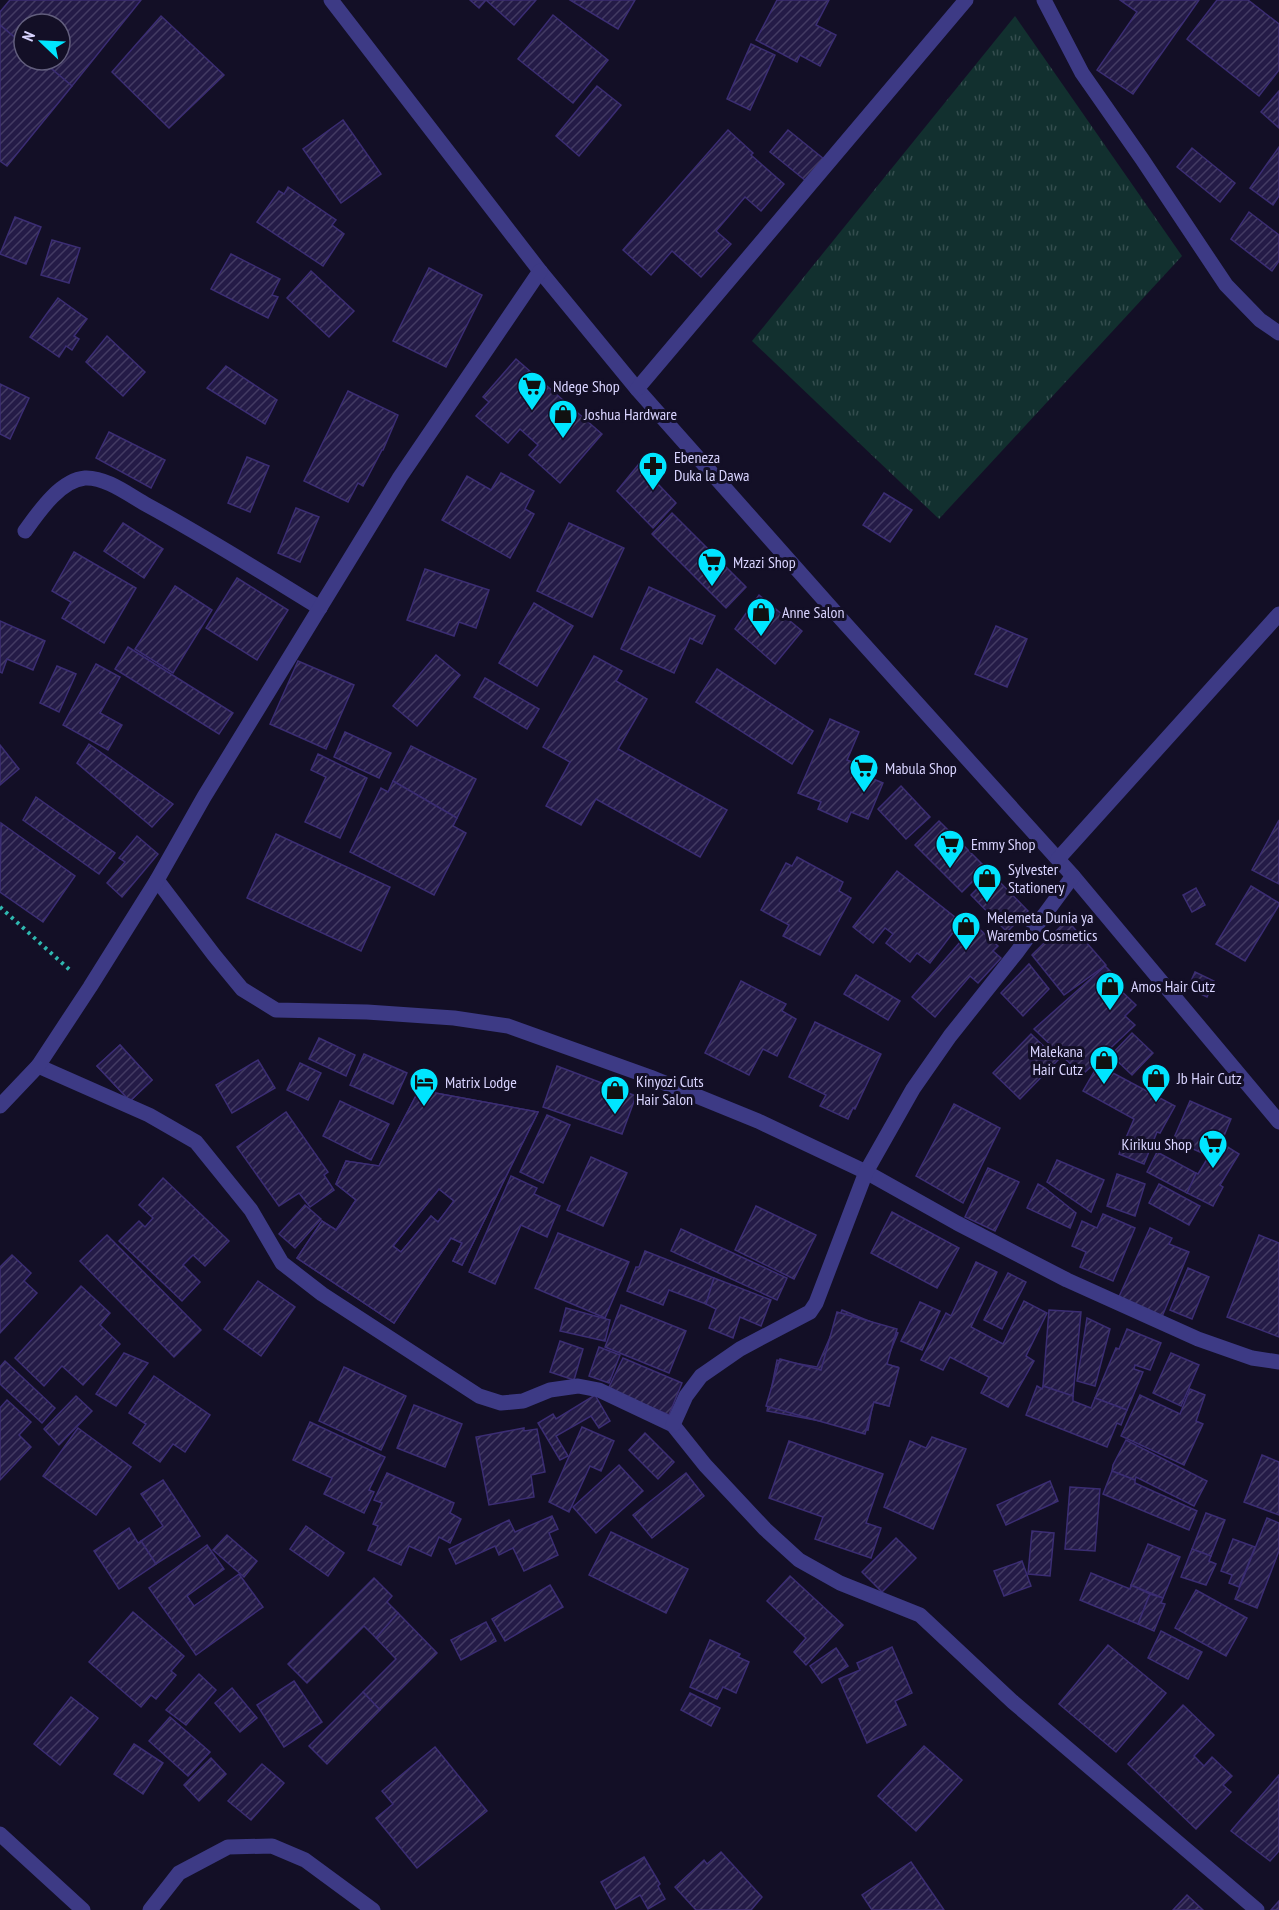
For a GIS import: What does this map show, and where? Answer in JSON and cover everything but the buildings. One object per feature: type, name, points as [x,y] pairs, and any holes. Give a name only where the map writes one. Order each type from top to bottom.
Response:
[{"type":"street","points":[[331,0],[540,271],[637,389],[1073,876],[1279,1122]]},
{"type":"street","points":[[637,389],[966,0]]},
{"type":"street","points":[[1044,0],[1082,73],[1226,285],[1260,320],[1279,333]]},
{"type":"street","points":[[0,1106],[38,1066],[90,987],[400,477],[540,271]]},
{"type":"street","points":[[25,531],[43,507],[61,489],[84,478],[103,481],[193,530],[320,608]]},
{"type":"street","points":[[1058,859],[1279,614]]},
{"type":"street","points":[[673,1425],[686,1396],[701,1376],[740,1349],[810,1312],[816,1303],[866,1172],[913,1089],[950,1036],[1017,952],[1073,876]]},
{"type":"street","points":[[157,880],[242,989],[276,1010],[368,1012],[454,1018],[508,1026],[661,1082],[758,1121],[866,1172],[957,1224],[1067,1280],[1198,1339],[1252,1358],[1279,1362]]},
{"type":"street","points":[[38,1066],[149,1115],[196,1142],[251,1210],[282,1263],[322,1294],[479,1396],[501,1403],[523,1401],[549,1390],[578,1386],[599,1390],[673,1425],[705,1465],[765,1529],[799,1560],[840,1583],[920,1615],[1013,1702],[1257,1910]]},
{"type":"street","points":[[0,1834],[84,1910]]},
{"type":"street","points":[[150,1910],[179,1873],[228,1847],[272,1846],[305,1860],[373,1910]]},
{"type":"path","points":[[0,907],[90,987]]},
{"type":"green space","points":[[1015,16],[1182,256],[939,519],[752,341]]},
{"type":"place","name":"Ndege Shop","points":[[532,412]]},
{"type":"place","name":"Joshua Hardware","points":[[563,440]]},
{"type":"place","name":"Ebeneza Duka la Dawa","points":[[653,492]]},
{"type":"place","name":"Mzazi Shop","points":[[712,588]]},
{"type":"place","name":"Anne Salon","points":[[761,638]]},
{"type":"place","name":"Mabula Shop","points":[[864,794]]},
{"type":"place","name":"Emmy Shop","points":[[950,870]]},
{"type":"place","name":"Sylvester Stationery","points":[[987,904]]},
{"type":"place","name":"Melemeta Dunia ya Warembo Cosmetics","points":[[966,952]]},
{"type":"place","name":"Amos Hair Cutz","points":[[1110,1012]]},
{"type":"place","name":"Malekana Hair Cutz","points":[[1104,1086]]},
{"type":"place","name":"Jb Hair Cutz","points":[[1156,1104]]},
{"type":"place","name":"Matrix Lodge","points":[[424,1108]]},
{"type":"place","name":"Kinyozi Cuts Hair Salon","points":[[615,1116]]},
{"type":"place","name":"Kirikuu Shop","points":[[1213,1170]]}]
